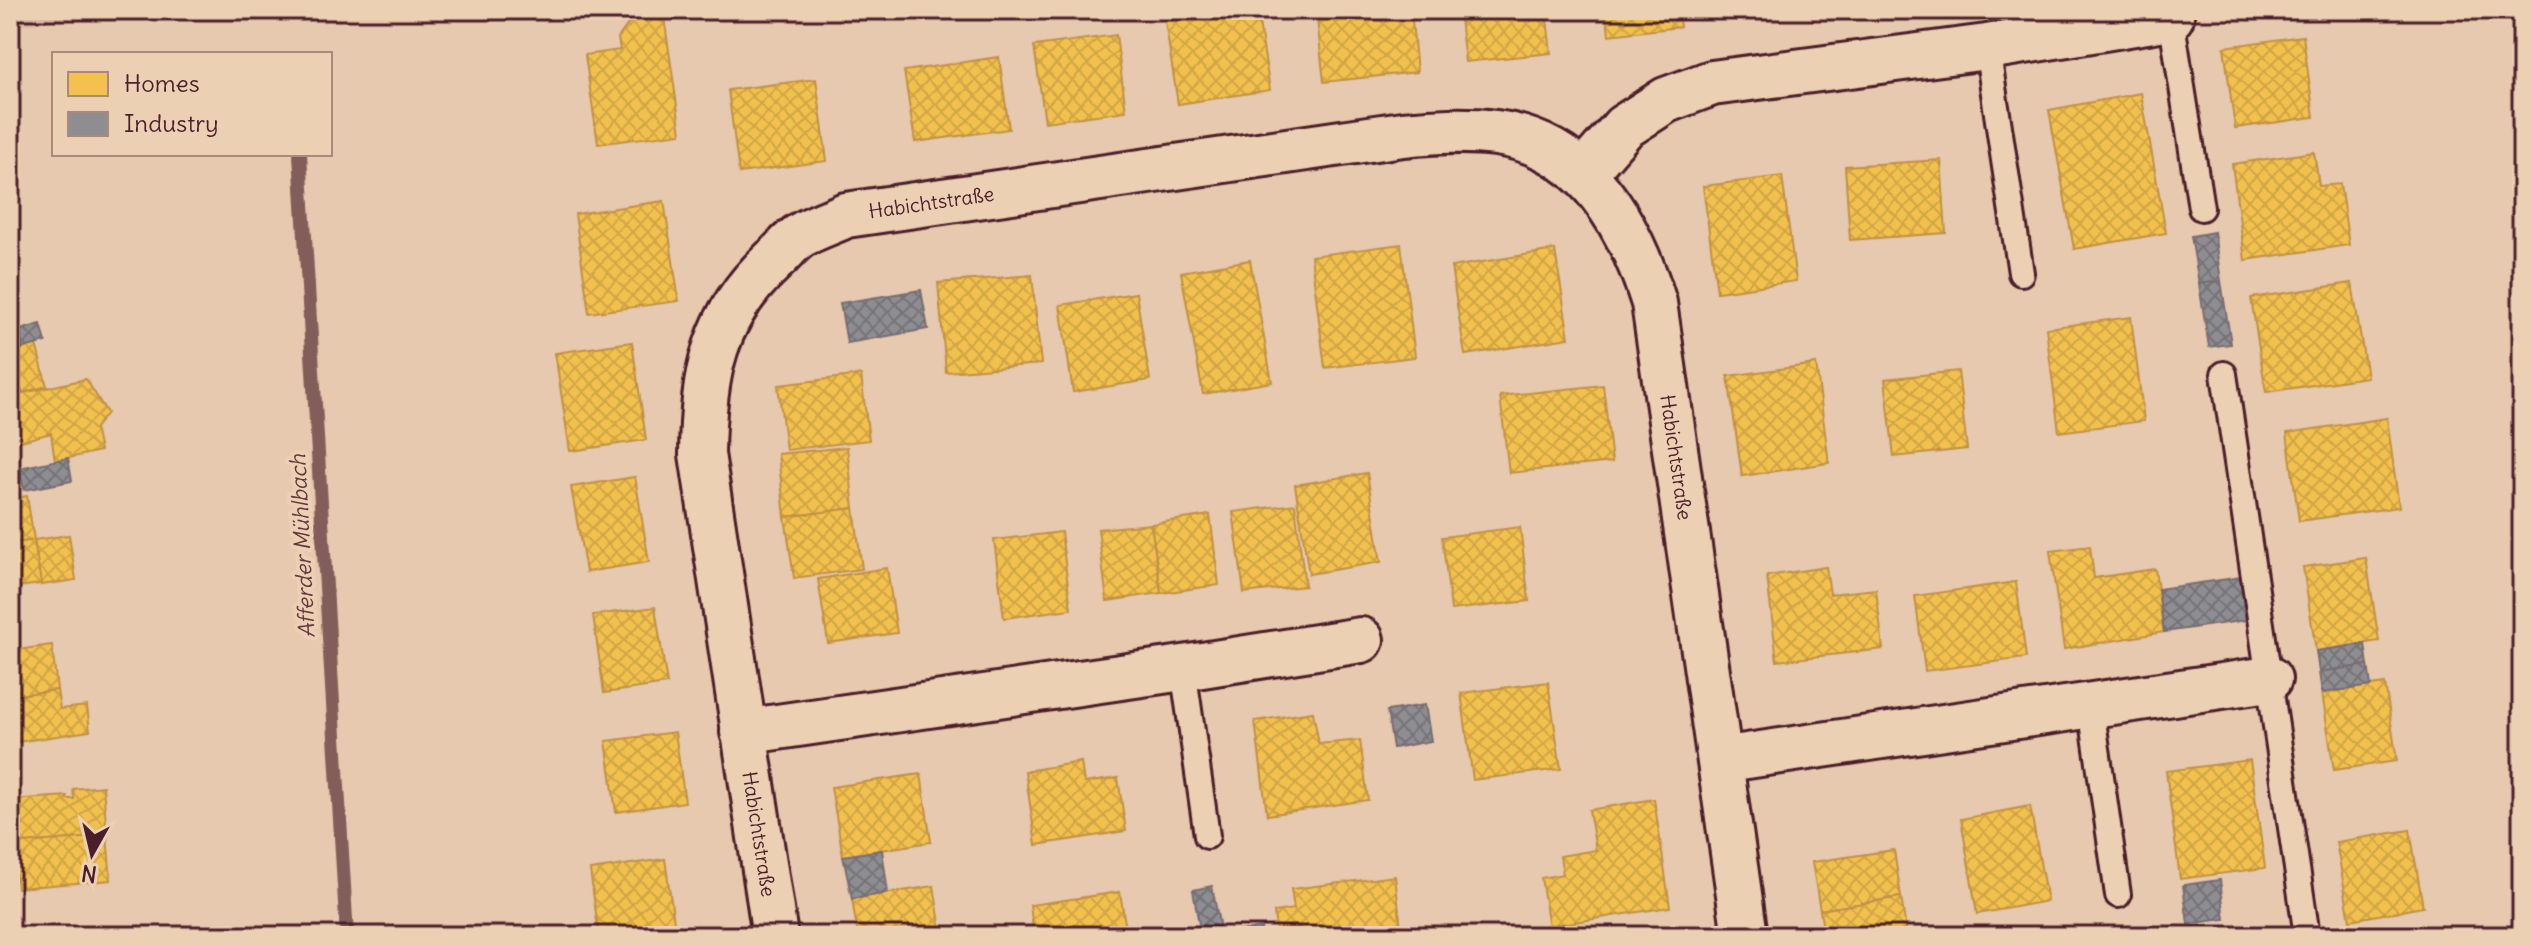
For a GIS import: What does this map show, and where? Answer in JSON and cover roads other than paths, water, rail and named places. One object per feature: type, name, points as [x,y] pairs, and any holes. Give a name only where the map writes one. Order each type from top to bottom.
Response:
[{"type":"street","points":[[1584,173],[1624,127],[1666,100],[1712,83],[1987,47],[2171,14]]},
{"type":"street","name":"Habichtstraße","points":[[775,936],[702,454],[703,404],[710,361],[728,316],[758,274],[800,236],[846,215],[1451,129],[1499,133],[1540,146],[1584,173],[1625,226],[1642,265],[1654,303],[1745,936]]},
{"type":"street","points":[[743,732],[1361,640]]},
{"type":"street","points":[[1720,760],[2269,679]]},
{"type":"lane","points":[[2171,14],[2201,208]]},
{"type":"lane","points":[[1987,47],[2021,273]]},
{"type":"lane","points":[[2224,374],[2307,936]]},
{"type":"lane","points":[[1183,668],[1207,836]]},
{"type":"lane","points":[[2091,707],[2118,895]]},
{"type":"waterway","name":"Afferder Mühlbach","points":[[300,156],[347,936]]}]
